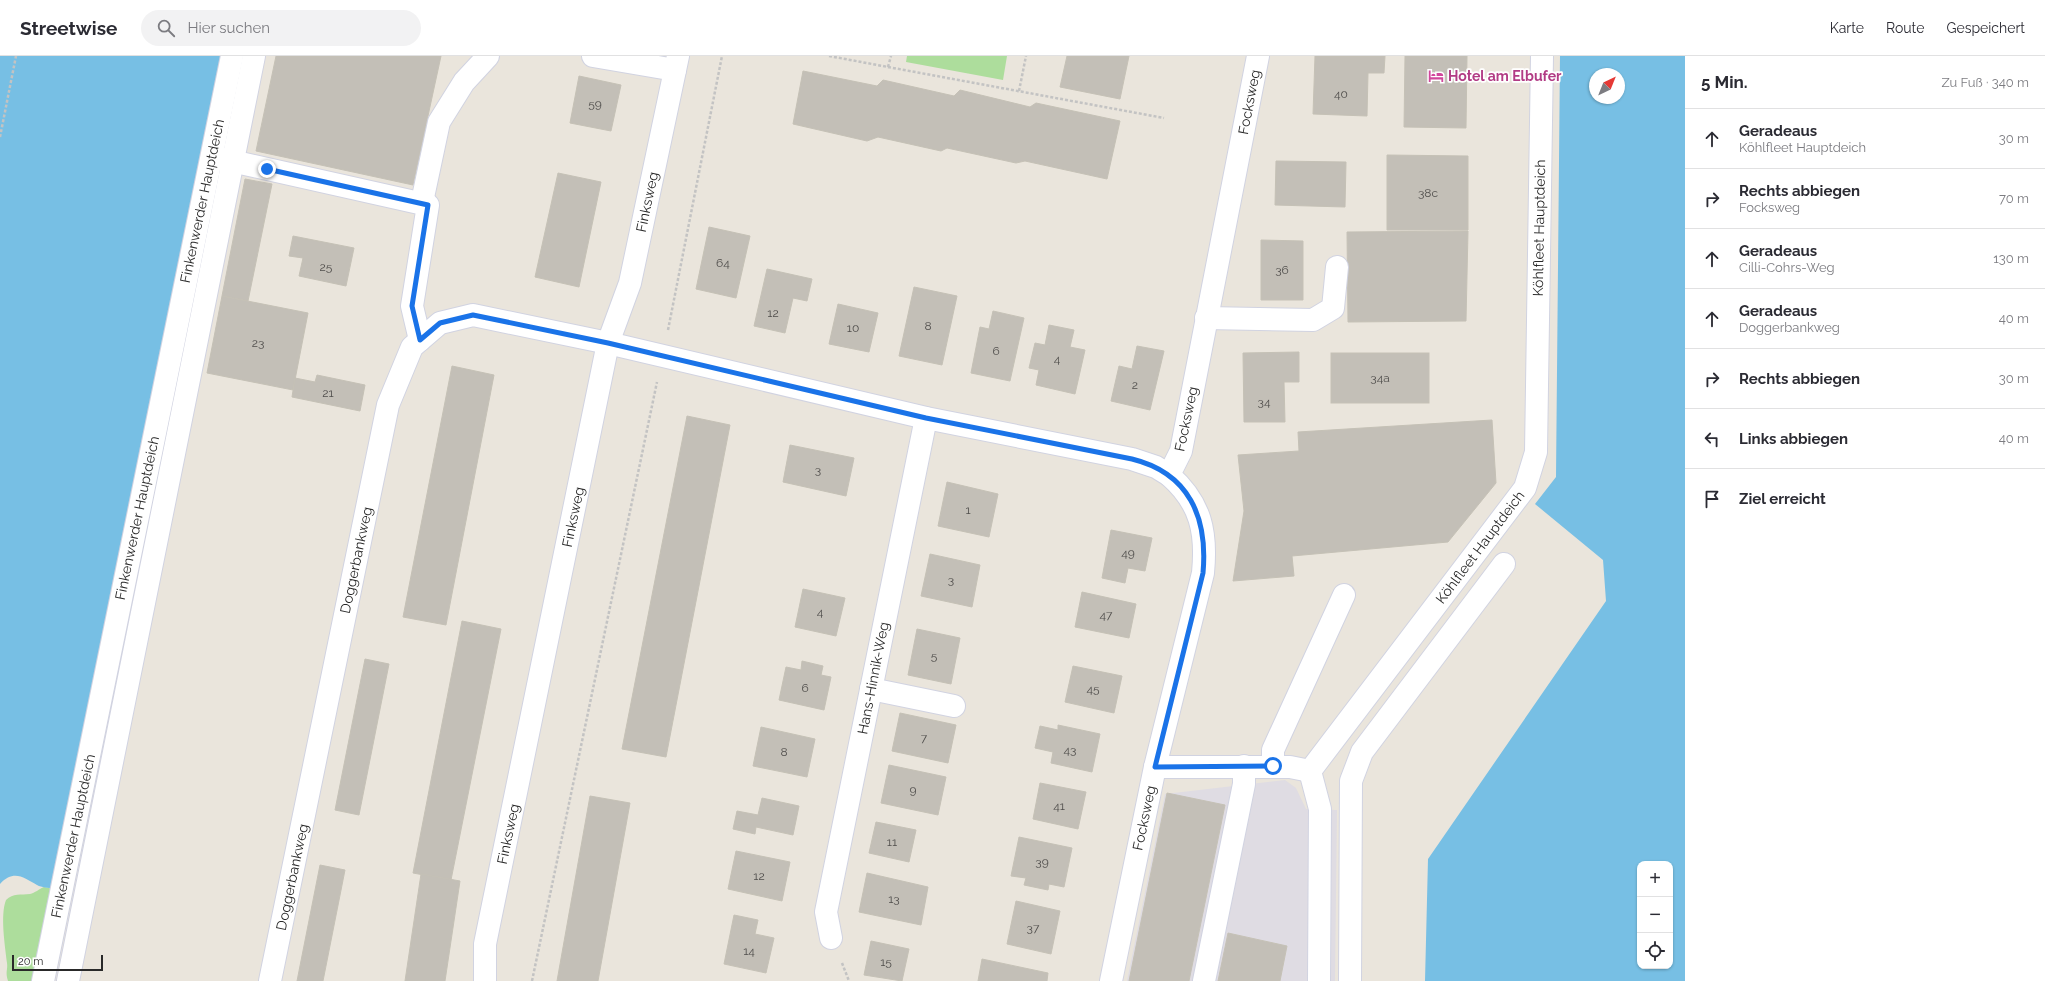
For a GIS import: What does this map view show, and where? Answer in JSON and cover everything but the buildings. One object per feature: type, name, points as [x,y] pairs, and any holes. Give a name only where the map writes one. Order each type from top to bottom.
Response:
[{"type":"street","name":"Finkenwerder Hauptdeich","points":[[43,981],[222,159],[232,56]]},
{"type":"street","points":[[68,981],[222,159],[254,56]]},
{"type":"street","points":[[422,202],[439,122],[464,82],[488,56]]},
{"type":"street","points":[[593,56],[676,63]]},
{"type":"street","name":"Focksweg","points":[[1110,981],[1155,767],[1203,573],[1205,554],[1203,531],[1198,513],[1186,493],[1169,475],[1180,451],[1258,56]]},
{"type":"street","name":"Köhlfleet Hauptdeich","points":[[1310,771],[1524,488],[1536,452],[1542,56]]},
{"type":"street","name":"Finksweg","points":[[485,981],[485,944],[608,343],[630,283],[676,63]]},
{"type":"street","points":[[222,159],[422,202],[428,205],[412,306],[420,340]]},
{"type":"street","points":[[1206,318],[1313,320],[1333,308],[1336,267]]},
{"type":"street","name":"Doggerbankweg","points":[[270,981],[388,405],[412,346],[440,323],[473,315],[608,343],[926,418],[1132,459],[1156,467],[1169,475]]},
{"type":"street","name":"Hans-Hinnik-Weg","points":[[832,938],[826,912],[926,418]]},
{"type":"street","points":[[1350,981],[1351,781],[1362,752],[1504,564]]},
{"type":"street","points":[[1273,766],[1273,750],[1344,595]]},
{"type":"street","points":[[871,689],[954,706]]},
{"type":"street","points":[[1204,981],[1244,784],[1244,766]]},
{"type":"street","points":[[1155,767],[1290,766],[1310,771],[1320,810],[1319,981]]},
{"type":"path","points":[[0,137],[16,56]]},
{"type":"path","points":[[532,981],[663,356],[722,56]]},
{"type":"path","points":[[829,56],[1164,118]]},
{"type":"path","points":[[888,68],[891,56]]},
{"type":"path","points":[[1019,91],[1026,56]]},
{"type":"shaded area","points":[[1285,780],[1296,788],[1306,809],[1337,810],[1335,981],[1127,981],[1165,794]]},
{"type":"green space","points":[[907,56],[1007,56],[1003,80],[906,62]]},
{"type":"green space","points":[[44,887],[53,889],[34,981],[8,981],[3,922],[6,900],[14,895],[30,894]]},
{"type":"water","points":[[0,56],[223,56],[53,889],[39,886],[19,876],[5,879],[0,884]]},
{"type":"water","points":[[1560,56],[1685,56],[1685,981],[1425,981],[1428,859],[1606,601],[1603,560],[1535,504],[1556,477]]},
{"type":"place","name":"Hotel am Elbufer","points":[[1436,76]]},
{"type":"route","points":[[267,169],[422,202],[428,205],[412,306],[414,320],[420,340],[440,323],[473,315],[608,343],[926,418],[1132,459],[1156,467],[1169,475],[1186,493],[1192,502],[1202,524],[1205,554],[1203,573],[1155,767],[1273,766]]}]
